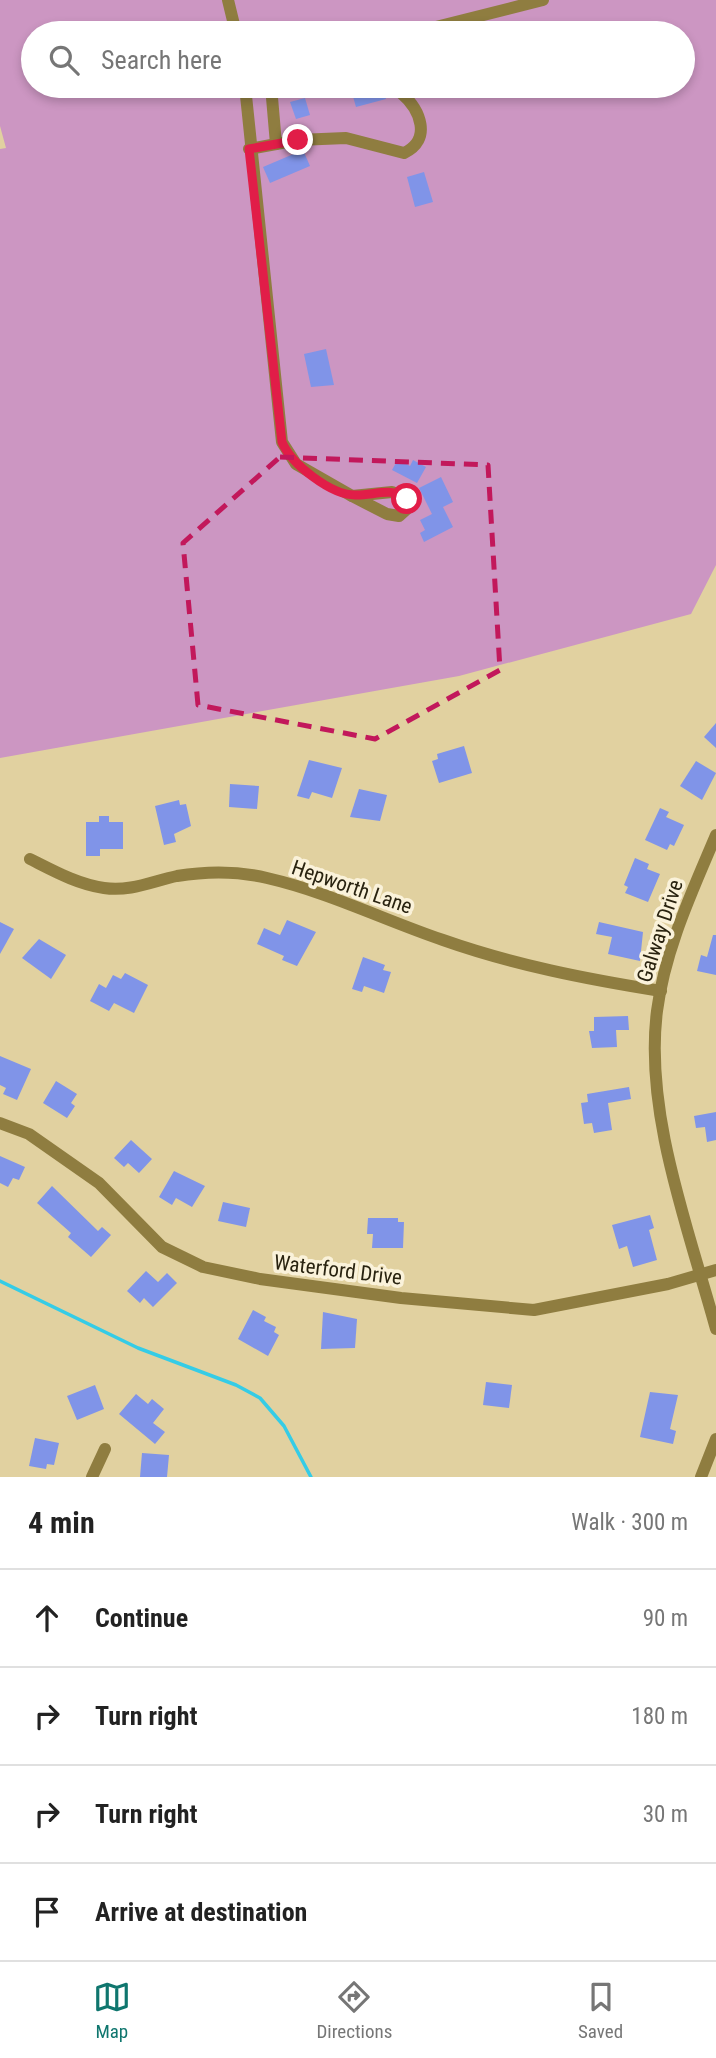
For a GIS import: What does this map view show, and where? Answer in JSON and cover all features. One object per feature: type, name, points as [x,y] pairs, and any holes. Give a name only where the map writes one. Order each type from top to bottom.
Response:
[{"type":"street","points":[[228,0],[233,21]]},
{"type":"street","points":[[460,21],[543,0]]},
{"type":"street","points":[[245,98],[282,442],[296,464],[352,496]]},
{"type":"street","points":[[272,98],[276,144]]},
{"type":"street","points":[[249,149],[345,138],[404,153],[417,147],[421,137],[415,110],[405,98]]},
{"type":"street","name":"Galway Drive","points":[[716,835],[679,921],[660,991],[655,1091],[716,1329]]},
{"type":"street","name":"Hepworth Lane","points":[[30,859],[75,881],[105,888],[132,888],[178,876],[220,872],[265,877],[331,896],[440,940],[504,960],[575,977],[660,991]]},
{"type":"street","name":"Waterford Drive","points":[[0,1123],[29,1134],[99,1183],[162,1247],[203,1266],[260,1279],[401,1298],[534,1310],[716,1270]]},
{"type":"street","points":[[701,1477],[716,1439]]},
{"type":"street","points":[[92,1477],[105,1450]]},
{"type":"highlighted area","points":[[280,457],[488,465],[500,670],[375,739],[198,705],[183,543]]},
{"type":"shaded area","points":[[0,0],[716,0],[716,565],[691,614],[459,676],[0,758],[0,149],[6,148],[0,126]]},
{"type":"building","points":[[305,98],[310,115],[296,119],[290,102]]},
{"type":"building","points":[[353,98],[386,99],[356,107]]},
{"type":"building","points":[[303,150],[310,166],[270,183],[263,167]]},
{"type":"building","points":[[424,172],[433,202],[415,207],[407,177]]},
{"type":"building","points":[[326,349],[334,385],[311,387],[304,354]]},
{"type":"building","points":[[398,459],[410,466],[413,460],[426,467],[417,483],[392,470]]},
{"type":"building","points":[[441,477],[453,502],[443,507],[453,527],[424,542],[420,533],[425,530],[420,520],[432,514],[419,488]]},
{"type":"building","points":[[716,723],[716,748],[704,737]]},
{"type":"building","points":[[464,746],[472,773],[439,783],[432,761],[438,759],[437,754]]},
{"type":"building","points":[[309,760],[342,768],[332,798],[312,792],[309,799],[297,796]]},
{"type":"building","points":[[696,761],[716,773],[702,800],[680,786]]},
{"type":"building","points":[[230,784],[259,786],[257,809],[229,807]]},
{"type":"building","points":[[359,789],[387,795],[380,821],[350,817]]},
{"type":"building","points":[[179,800],[180,805],[186,804],[191,826],[174,834],[176,842],[164,845],[155,806]]},
{"type":"building","points":[[660,808],[669,812],[666,817],[684,825],[674,846],[670,844],[667,850],[645,840]]},
{"type":"building","points":[[99,816],[109,816],[109,822],[123,822],[123,849],[100,849],[100,856],[86,856],[86,822],[99,822]]},
{"type":"building","points":[[635,858],[649,864],[647,869],[660,874],[648,902],[625,893],[628,887],[624,885]]},
{"type":"building","points":[[287,920],[316,932],[297,966],[282,960],[284,956],[257,944],[264,928],[280,935]]},
{"type":"building","points":[[0,922],[14,929],[0,954]]},
{"type":"building","points":[[599,922],[643,932],[640,961],[608,954],[612,937],[596,934]]},
{"type":"building","points":[[713,935],[716,935],[716,975],[697,971],[701,955],[707,957]]},
{"type":"building","points":[[39,939],[66,955],[51,979],[22,958]]},
{"type":"building","points":[[363,957],[385,965],[383,970],[391,972],[384,993],[364,986],[362,992],[352,989]]},
{"type":"building","points":[[125,973],[148,985],[134,1013],[114,1003],[109,1011],[90,1001],[99,984],[106,988],[113,975],[121,979]]},
{"type":"building","points":[[628,1016],[629,1030],[616,1030],[617,1047],[592,1048],[589,1031],[594,1031],[594,1017]]},
{"type":"building","points":[[0,1056],[31,1069],[17,1100],[3,1094],[6,1088],[0,1085]]},
{"type":"building","points":[[56,1081],[77,1094],[71,1103],[75,1106],[67,1118],[43,1103]]},
{"type":"building","points":[[629,1087],[631,1099],[608,1103],[612,1130],[594,1133],[592,1123],[584,1124],[581,1103],[588,1102],[587,1094]]},
{"type":"building","points":[[716,1112],[716,1140],[707,1142],[705,1127],[696,1128],[694,1116]]},
{"type":"building","points":[[131,1140],[152,1159],[139,1173],[128,1163],[124,1167],[114,1158]]},
{"type":"building","points":[[0,1156],[25,1167],[19,1180],[13,1178],[8,1187],[0,1183]]},
{"type":"building","points":[[174,1171],[205,1186],[192,1207],[176,1198],[172,1205],[159,1197]]},
{"type":"building","points":[[52,1186],[98,1231],[102,1227],[111,1235],[91,1257],[68,1237],[71,1233],[37,1203]]},
{"type":"building","points":[[223,1202],[250,1208],[246,1227],[218,1221]]},
{"type":"building","points":[[650,1215],[654,1228],[649,1230],[657,1260],[633,1267],[627,1246],[619,1249],[612,1225]]},
{"type":"building","points":[[368,1218],[398,1218],[398,1222],[404,1222],[403,1248],[372,1248],[373,1234],[367,1234]]},
{"type":"building","points":[[146,1271],[158,1282],[167,1273],[177,1283],[153,1307],[144,1298],[140,1303],[127,1291]]},
{"type":"building","points":[[253,1310],[266,1317],[264,1321],[276,1327],[274,1332],[279,1335],[268,1356],[238,1339]]},
{"type":"building","points":[[323,1312],[357,1319],[355,1348],[321,1349]]},
{"type":"building","points":[[486,1382],[512,1385],[509,1408],[483,1405]]},
{"type":"building","points":[[95,1385],[104,1409],[77,1420],[67,1396]]},
{"type":"building","points":[[650,1392],[678,1395],[670,1429],[676,1431],[673,1444],[640,1437]]},
{"type":"building","points":[[136,1394],[148,1404],[152,1399],[164,1409],[153,1423],[165,1432],[155,1444],[119,1414]]},
{"type":"building","points":[[35,1438],[59,1443],[54,1465],[47,1464],[46,1469],[29,1466]]},
{"type":"building","points":[[142,1453],[169,1455],[167,1477],[140,1477]]},
{"type":"waterway","points":[[0,1281],[138,1348],[236,1385],[260,1398],[284,1426],[311,1477]]},
{"type":"route","points":[[298,140],[249,149],[282,442],[296,464],[352,496],[392,492],[407,499]]}]
